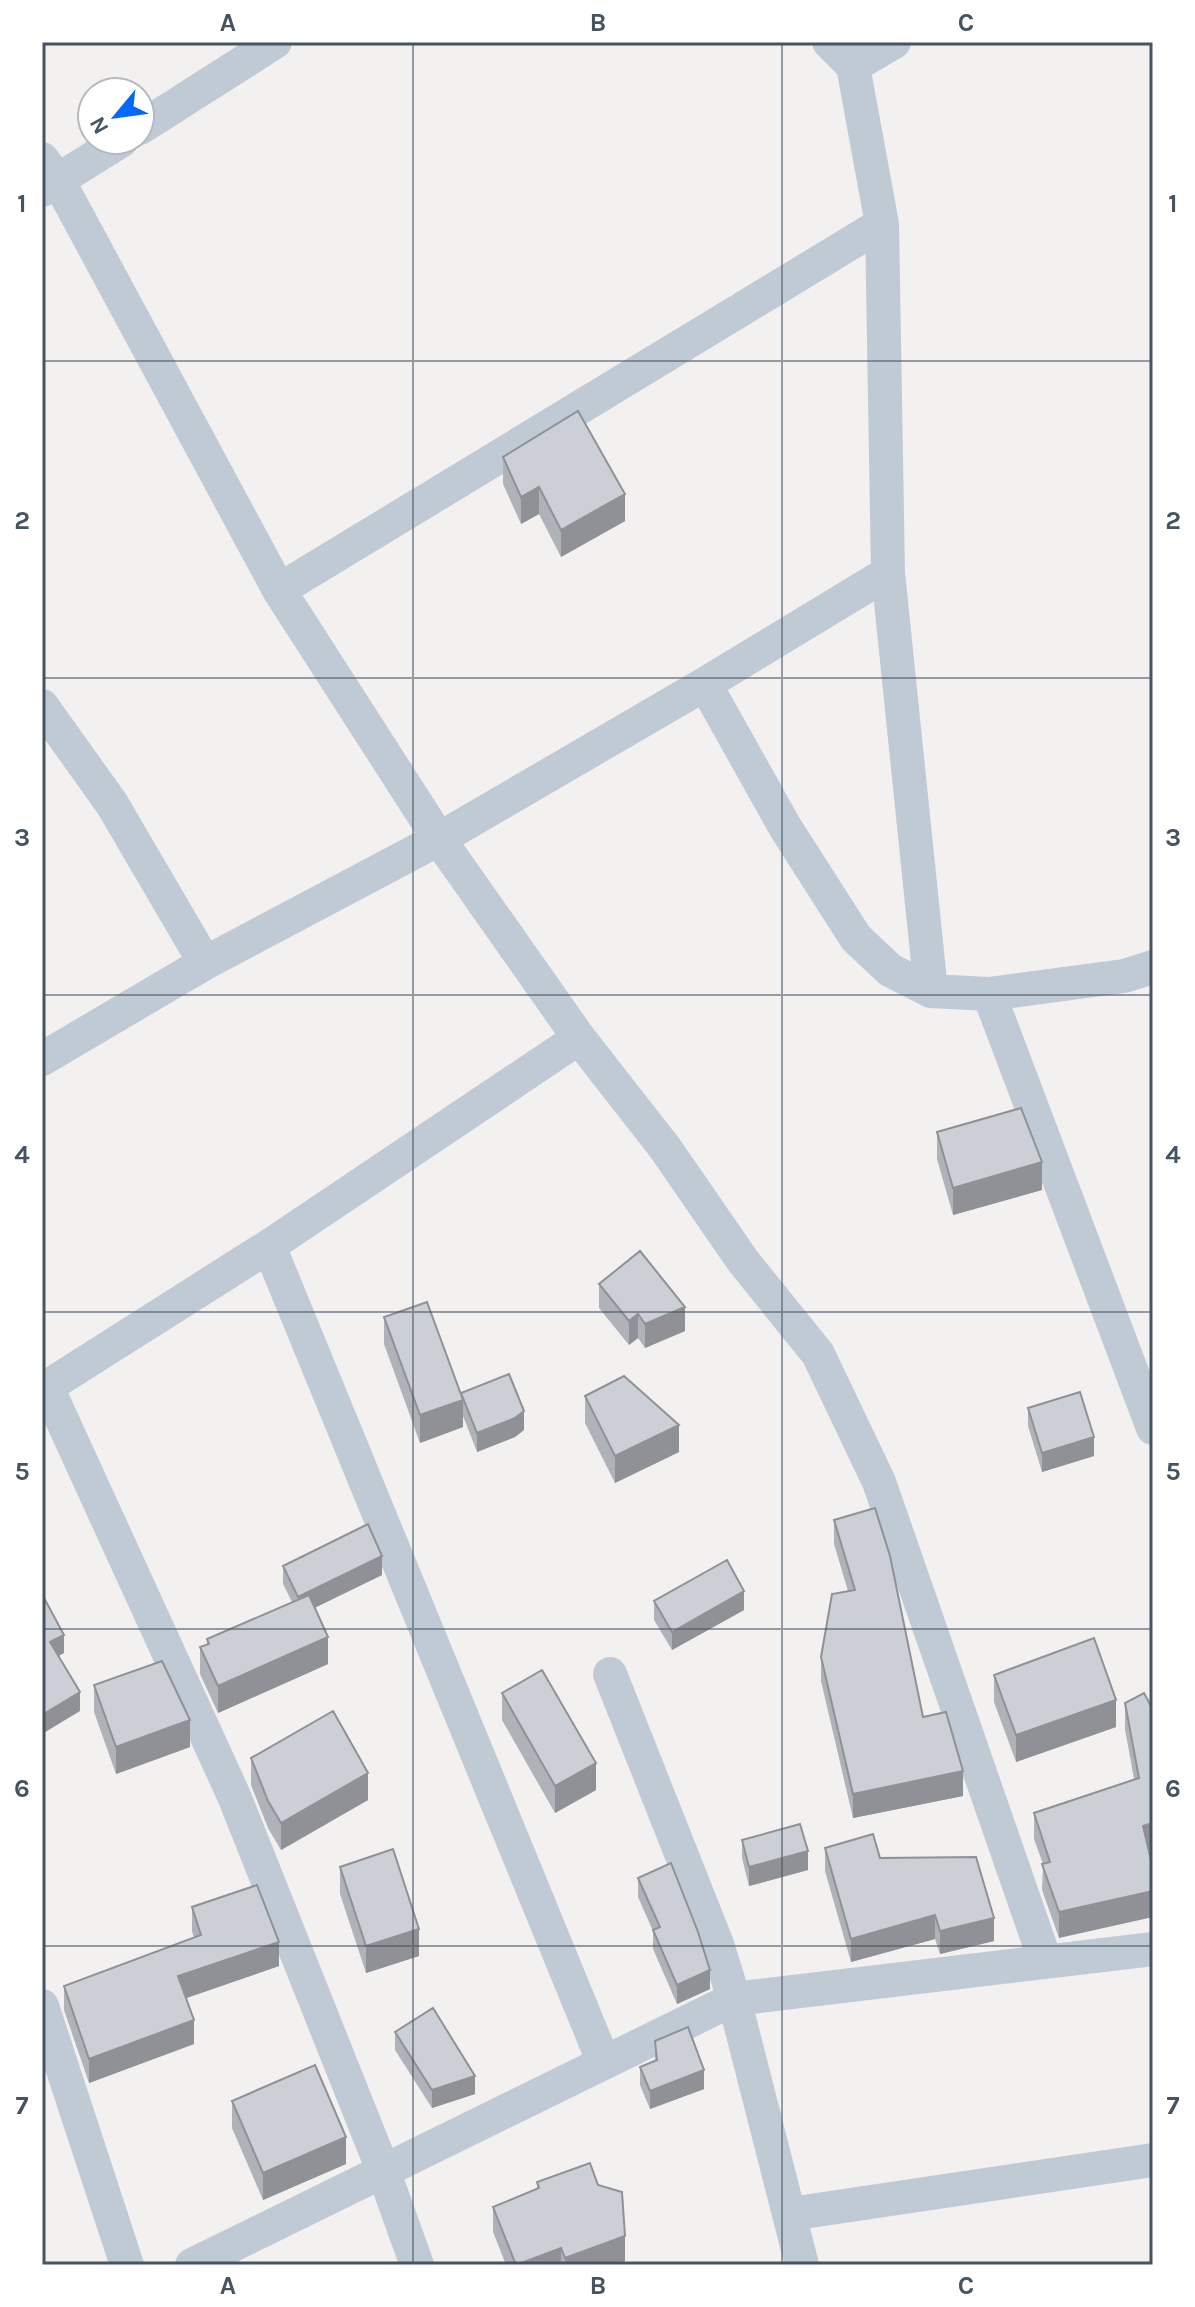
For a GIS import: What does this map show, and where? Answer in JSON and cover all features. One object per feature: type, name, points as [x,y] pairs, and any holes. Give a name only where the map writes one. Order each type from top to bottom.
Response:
[{"type":"street","points":[[156,118],[275,42]]},
{"type":"street","points":[[829,42],[853,66],[882,224],[888,573],[931,991]]},
{"type":"street","points":[[853,66],[894,42]]},
{"type":"street","points":[[89,156],[47,176],[279,590],[439,839],[579,1038],[665,1148],[743,1261],[818,1354],[879,1482],[1045,1960]]},
{"type":"street","points":[[279,590],[882,224]]},
{"type":"street","points":[[42,1059],[205,963],[439,839],[888,573]]},
{"type":"street","points":[[705,684],[785,827],[856,938],[890,970],[931,991],[989,994],[1124,976],[1153,967]]},
{"type":"street","points":[[42,706],[112,804],[205,963]]},
{"type":"street","points":[[989,994],[1153,1428]]},
{"type":"street","points":[[417,2265],[383,2170],[234,1796],[44,1388],[269,1246],[579,1038]]},
{"type":"street","points":[[269,1246],[604,2063]]},
{"type":"street","points":[[610,1674],[717,1944],[802,2265]]},
{"type":"street","points":[[192,2265],[734,1999],[1153,1949]]},
{"type":"street","points":[[42,2006],[127,2265]]},
{"type":"street","points":[[790,2214],[1153,2160]]},
{"type":"building","points":[[578,411],[625,494],[561,530],[539,487],[521,497],[503,457]]},
{"type":"building","points":[[1021,1108],[1042,1162],[953,1188],[937,1132]]},
{"type":"building","points":[[640,1251],[685,1307],[645,1324],[638,1314],[629,1321],[599,1284]]},
{"type":"building","points":[[427,1302],[463,1400],[420,1415],[384,1317]]},
{"type":"building","points":[[509,1374],[524,1411],[515,1418],[477,1433],[461,1393]]},
{"type":"building","points":[[624,1376],[679,1425],[615,1456],[585,1396]]},
{"type":"building","points":[[1080,1392],[1094,1437],[1042,1453],[1028,1408]]},
{"type":"building","points":[[875,1508],[890,1556],[923,1717],[946,1712],[963,1771],[853,1794],[821,1657],[832,1594],[855,1590],[834,1520]]},
{"type":"building","points":[[368,1524],[382,1556],[298,1597],[283,1566]]},
{"type":"building","points":[[727,1560],[744,1591],[672,1632],[654,1601]]},
{"type":"building","points":[[309,1595],[328,1637],[218,1686],[200,1647],[209,1644],[207,1639]]},
{"type":"building","points":[[42,1597],[64,1635],[50,1642],[80,1692],[42,1715]]},
{"type":"building","points":[[1094,1638],[1116,1700],[1016,1735],[994,1675]]},
{"type":"building","points":[[162,1661],[190,1720],[116,1747],[94,1685]]},
{"type":"building","points":[[542,1670],[596,1763],[555,1786],[502,1693]]},
{"type":"building","points":[[1144,1693],[1153,1710],[1153,1823],[1143,1826],[1153,1869],[1153,1891],[1059,1912],[1042,1864],[1050,1862],[1034,1813],[1139,1778],[1125,1703]]},
{"type":"building","points":[[333,1711],[368,1773],[281,1823],[268,1801],[251,1758]]},
{"type":"building","points":[[800,1824],[808,1851],[749,1867],[742,1840]]},
{"type":"building","points":[[873,1834],[880,1858],[976,1857],[994,1918],[940,1931],[935,1915],[851,1939],[825,1848]]},
{"type":"building","points":[[393,1849],[419,1929],[366,1946],[340,1867]]},
{"type":"building","points":[[671,1863],[710,1970],[677,1985],[653,1930],[660,1927],[638,1878]]},
{"type":"building","points":[[257,1885],[279,1942],[178,1976],[194,2020],[89,2059],[64,1986],[201,1935],[192,1907]]},
{"type":"building","points":[[433,2008],[475,2076],[432,2090],[395,2032]]},
{"type":"building","points":[[688,2027],[704,2070],[650,2091],[640,2067],[657,2060],[655,2041]]},
{"type":"building","points":[[315,2065],[346,2137],[263,2173],[232,2101]]},
{"type":"building","points":[[590,2163],[598,2185],[622,2192],[625,2236],[565,2258],[561,2248],[516,2265],[493,2207],[539,2188],[537,2182]]}]
